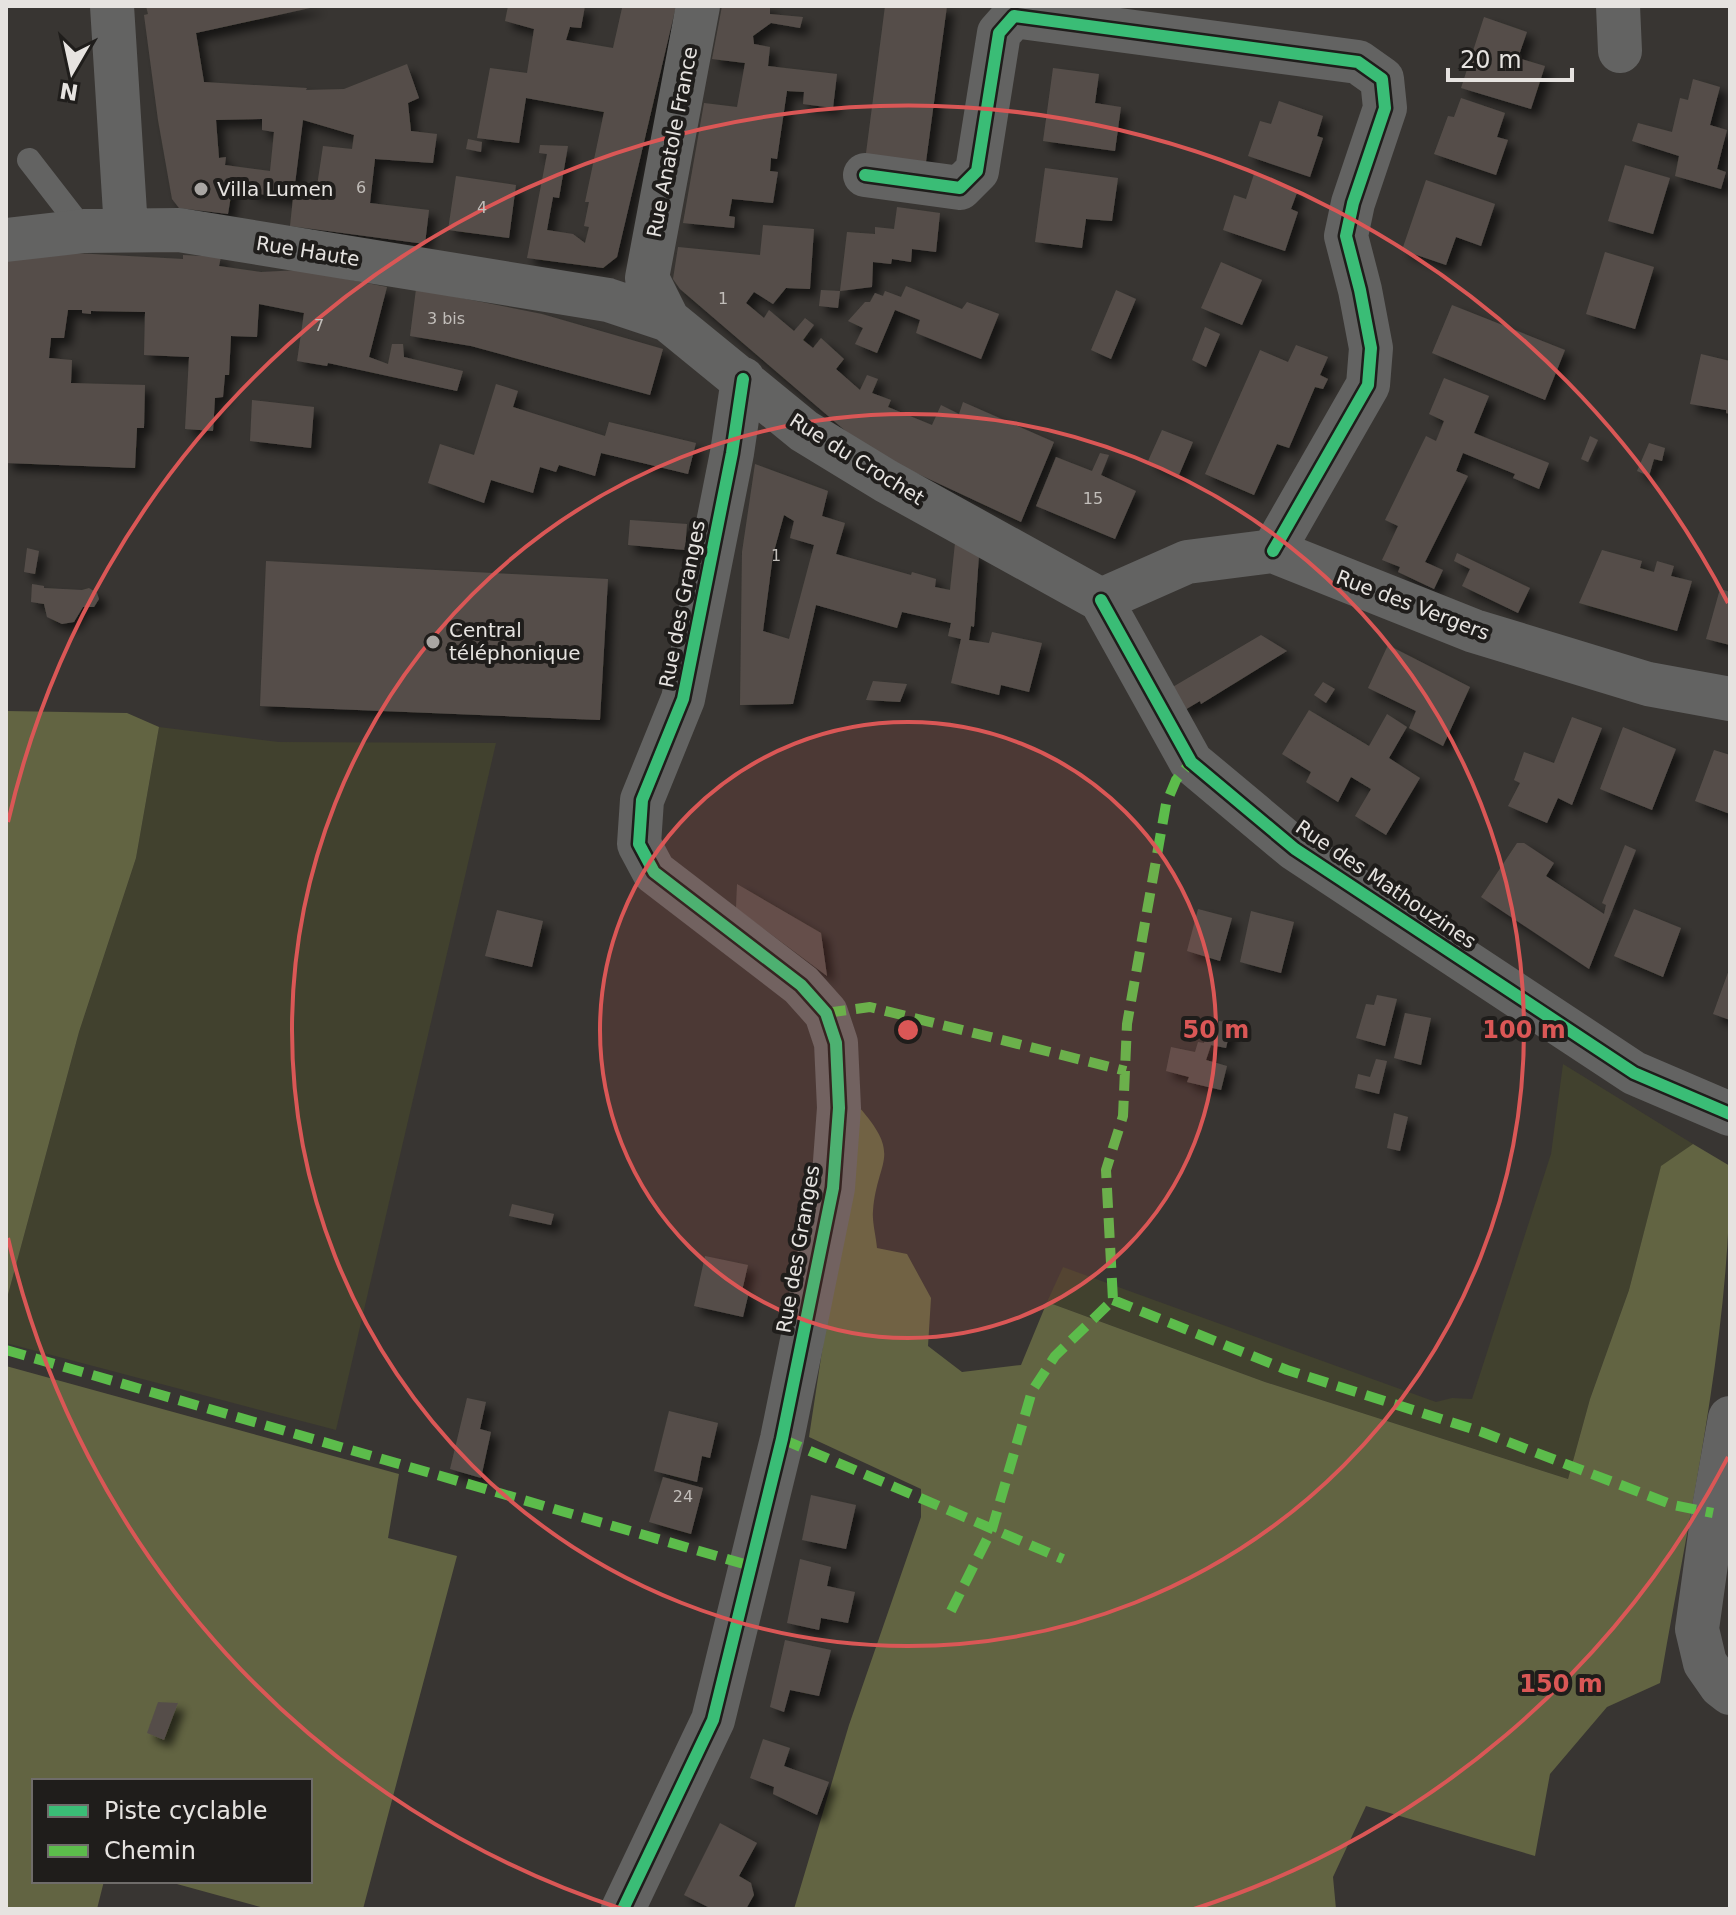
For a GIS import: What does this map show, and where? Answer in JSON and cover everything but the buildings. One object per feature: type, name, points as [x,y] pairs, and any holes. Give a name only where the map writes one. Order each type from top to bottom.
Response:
[{"type":"street","points":[[105,230],[112,6]]},
{"type":"street","name":"Rue Anatole France","points":[[647,278],[698,6]]},
{"type":"street","points":[[1618,6],[1620,51]]},
{"type":"street","points":[[865,175],[960,188],[977,171],[999,33],[1014,16],[1358,62],[1382,79],[1385,108],[1353,203],[1346,236],[1371,348],[1368,385],[1273,551]]},
{"type":"street","name":"Rue Haute","points":[[6,240],[105,230],[179,230],[608,300],[668,320]]},
{"type":"street","points":[[608,300],[647,278]]},
{"type":"street","name":"Rue du Crochet","points":[[647,278],[668,320],[804,431],[886,481],[1101,600]]},
{"type":"street","name":"Rue des Granges","points":[[623,1909],[713,1720],[782,1439],[833,1188],[839,1108],[836,1043],[826,1013],[801,985],[654,872],[639,844],[642,800],[683,699],[732,453],[743,379]]},
{"type":"street","name":"Rue des Vergers","points":[[1101,600],[1187,562],[1273,551],[1474,631],[1648,684],[1730,699]]},
{"type":"street","name":"Rue des Mathouzines","points":[[1101,600],[1191,762],[1295,849],[1634,1073],[1730,1114]]},
{"type":"street","points":[[1730,1418],[1697,1629],[1705,1663],[1721,1686],[1730,1693]]},
{"type":"lane","points":[[29,160],[105,230]]},
{"type":"green space","points":[[6,711],[127,713],[159,727],[136,858],[79,1032],[6,1302]]},
{"type":"green space","points":[[159,727],[279,742],[496,743],[336,1430],[6,1343],[6,1302],[79,1032],[136,858]]},
{"type":"green space","points":[[1563,1064],[1693,1144],[1661,1167],[1629,1290],[1590,1399],[1568,1479],[1265,1382],[1047,1302],[1063,1267],[1436,1402],[1452,1398],[1472,1399],[1551,1154]]},
{"type":"green space","points":[[859,1107],[884,1148],[873,1211],[877,1248],[907,1254],[931,1298],[928,1346],[962,1372],[1021,1365],[1047,1302],[1265,1382],[1568,1479],[1590,1399],[1629,1290],[1661,1166],[1693,1144],[1730,1166],[1723,1296],[1715,1361],[1660,1683],[1607,1707],[1550,1774],[1535,1856],[1366,1806],[1333,1877],[1336,1909],[794,1909],[849,1725],[921,1517],[921,1489],[809,1437]]},
{"type":"green space","points":[[6,1366],[399,1474],[388,1538],[457,1556],[363,1909],[268,1909],[173,1883],[312,1883],[312,1779],[32,1779],[32,1883],[104,1883],[97,1909],[6,1909]]},
{"type":"marked path","points":[[951,1611],[992,1529],[1032,1391],[1055,1356],[1113,1300],[1106,1170],[1123,1116],[1127,1024],[1166,804],[1176,780],[1191,762]]},
{"type":"marked path","points":[[826,1013],[870,1007],[1126,1071]]},
{"type":"marked path","points":[[1113,1300],[1287,1370],[1482,1432],[1673,1505],[1713,1513]]},
{"type":"marked path","points":[[6,1350],[751,1566]]},
{"type":"marked path","points":[[782,1439],[1063,1559]]},
{"type":"cycle path","points":[[865,175],[960,188],[977,171],[999,33],[1014,16],[1358,62],[1382,79],[1385,108],[1353,203],[1346,236],[1371,348],[1368,385],[1273,551]]},
{"type":"cycle path","points":[[623,1909],[713,1720],[782,1439],[833,1188],[839,1108],[836,1043],[826,1013],[801,985],[654,872],[639,844],[642,800],[683,699],[732,453],[743,379]]},
{"type":"cycle path","points":[[1101,600],[1191,762],[1295,849],[1634,1073],[1730,1114]]},
{"type":"place","name":"Villa Lumen","points":[[201,189]]},
{"type":"place","name":"Central téléphonique","points":[[433,642]]}]
